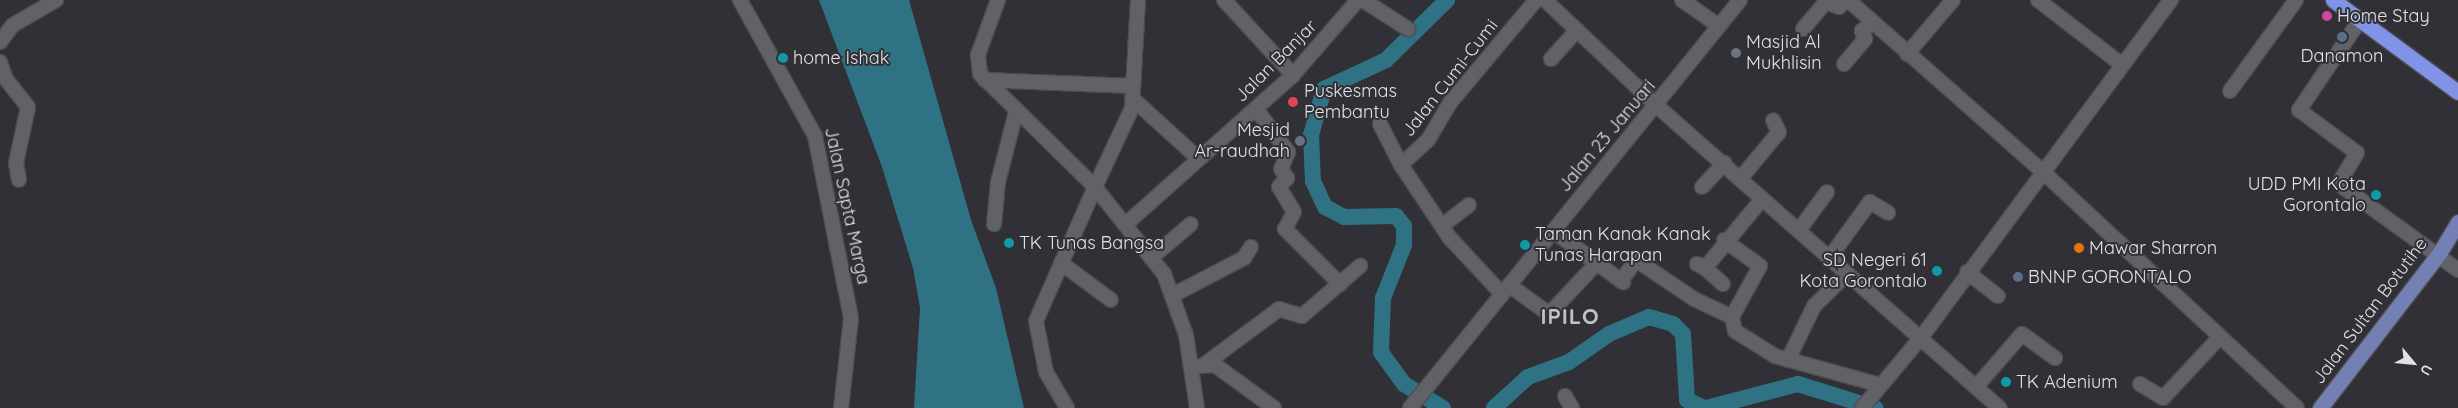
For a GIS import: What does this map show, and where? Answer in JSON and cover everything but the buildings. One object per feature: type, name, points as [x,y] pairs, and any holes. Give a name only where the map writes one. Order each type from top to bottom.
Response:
[{"type":"highway","points":[[2333,0],[2360,20],[2382,31],[2458,81]]},
{"type":"highway","points":[[2347,0],[2382,31],[2458,92]]},
{"type":"main road","name":"Jalan Sultan Botutihe","points":[[2320,408],[2454,234],[2458,222]]},
{"type":"street","points":[[0,42],[13,25],[56,0]]},
{"type":"street","name":"Jalan Sapta Marga","points":[[740,0],[815,136],[851,318],[842,408]]},
{"type":"street","points":[[1066,408],[1046,372],[1036,321],[1133,93],[1138,0]]},
{"type":"street","points":[[1224,0],[1293,75]]},
{"type":"street","name":"Jalan Cumi-Cumi","points":[[1401,165],[1428,140],[1450,103],[1536,0]]},
{"type":"street","points":[[1545,0],[1656,106],[1724,163],[1762,199],[2000,408]]},
{"type":"street","points":[[1682,0],[1719,26]]},
{"type":"street","name":"Jalan 23 Januari","points":[[1412,406],[1740,0]]},
{"type":"street","points":[[1803,29],[1826,2],[1839,7],[1847,0],[1862,25],[1865,39],[1844,64]]},
{"type":"street","points":[[1907,54],[1953,0]]},
{"type":"street","points":[[2038,0],[2122,65]]},
{"type":"street","points":[[1862,408],[1920,339],[1967,272],[2171,0]]},
{"type":"street","points":[[2230,91],[2296,0]]},
{"type":"street","points":[[996,1],[978,55],[978,68],[985,80],[1094,188],[1126,224],[1151,258],[1173,295],[1198,366],[1197,408]]},
{"type":"street","points":[[1355,1],[1408,29]]},
{"type":"street","name":"Jalan Banjar","points":[[1126,224],[1293,75],[1355,1]]},
{"type":"street","points":[[2360,20],[2299,110],[2358,153],[2341,180],[2343,187],[2458,270]]},
{"type":"street","points":[[1862,25],[1907,54],[2042,171],[2219,338],[2297,408]]},
{"type":"street","points":[[1551,59],[1577,30]]},
{"type":"street","points":[[0,62],[6,80],[28,107],[16,163],[19,180]]},
{"type":"street","points":[[985,80],[1133,93],[1199,158]]},
{"type":"street","points":[[1256,110],[1288,152],[1281,169],[1287,178],[1279,187],[1294,212],[1285,229],[1340,284]]},
{"type":"street","points":[[994,224],[998,182],[1016,112]]},
{"type":"street","points":[[1740,179],[1780,132],[1773,120]]},
{"type":"street","points":[[1380,124],[1401,165],[1442,226],[1505,290],[1549,314],[1597,263]]},
{"type":"street","points":[[1702,187],[1724,163]]},
{"type":"street","points":[[1799,230],[1826,192]]},
{"type":"street","points":[[1723,284],[1701,266],[1762,199]]},
{"type":"street","points":[[1830,257],[1870,202],[1888,213]]},
{"type":"street","points":[[1442,226],[1469,205]]},
{"type":"street","points":[[1151,258],[1191,224]]},
{"type":"street","points":[[1553,231],[1622,282],[1636,260],[1694,299],[1732,317]]},
{"type":"street","points":[[1724,240],[1760,266],[1732,317],[1736,331],[1788,360],[1876,390]]},
{"type":"street","points":[[1173,295],[1244,258],[1251,248]]},
{"type":"street","points":[[1061,263],[1112,300]]},
{"type":"street","points":[[1198,366],[1279,309],[1302,316],[1360,266]]},
{"type":"street","points":[[1967,272],[1998,296]]},
{"type":"street","points":[[1788,360],[1814,306],[1848,273]]},
{"type":"street","points":[[1976,387],[2022,334],[2055,358]]},
{"type":"street","points":[[2140,384],[2163,398],[2219,338]]},
{"type":"street","points":[[1198,366],[1218,367],[1274,408]]},
{"type":"water","points":[[819,0],[909,0],[971,220],[996,288],[1024,408],[914,408],[920,308],[913,268],[882,167]]},
{"type":"waterway","points":[[1443,408],[1404,384],[1381,352],[1383,298],[1404,245],[1404,226],[1396,216],[1344,217],[1325,207],[1313,181],[1311,135],[1324,89],[1386,60],[1447,0]]},
{"type":"waterway","points":[[1494,408],[1528,377],[1569,362],[1609,334],[1649,317],[1673,324],[1683,334],[1687,400],[1704,408]]},
{"type":"waterway","points":[[1706,408],[1798,384],[1875,408]]},
{"type":"place","name":"Home Stay","points":[[2327,16]]},
{"type":"place","name":"Danamon","points":[[2342,37]]},
{"type":"place","name":"Masjid Al Mukhlisin","points":[[1736,53]]},
{"type":"place","name":"home Ishak","points":[[783,58]]},
{"type":"place","name":"Puskesmas Pembantu","points":[[1293,102]]},
{"type":"place","name":"Mesjid Ar-raudhah","points":[[1300,141]]},
{"type":"place","name":"UDD PMI Kota Gorontalo","points":[[2376,195]]},
{"type":"place","name":"TK Tunas Bangsa","points":[[1009,243]]},
{"type":"place","name":"Taman Kanak Kanak Tunas Harapan","points":[[1525,245]]},
{"type":"place","name":"Mawar Sharron","points":[[2079,248]]},
{"type":"place","name":"SD Negeri 61 Kota Gorontalo","points":[[1937,271]]},
{"type":"place","name":"BNNP GORONTALO","points":[[2018,277]]},
{"type":"place","name":"TK Adenium","points":[[2006,382]]},
{"type":"district","name":"IPILO","points":[[1570,317]]}]
